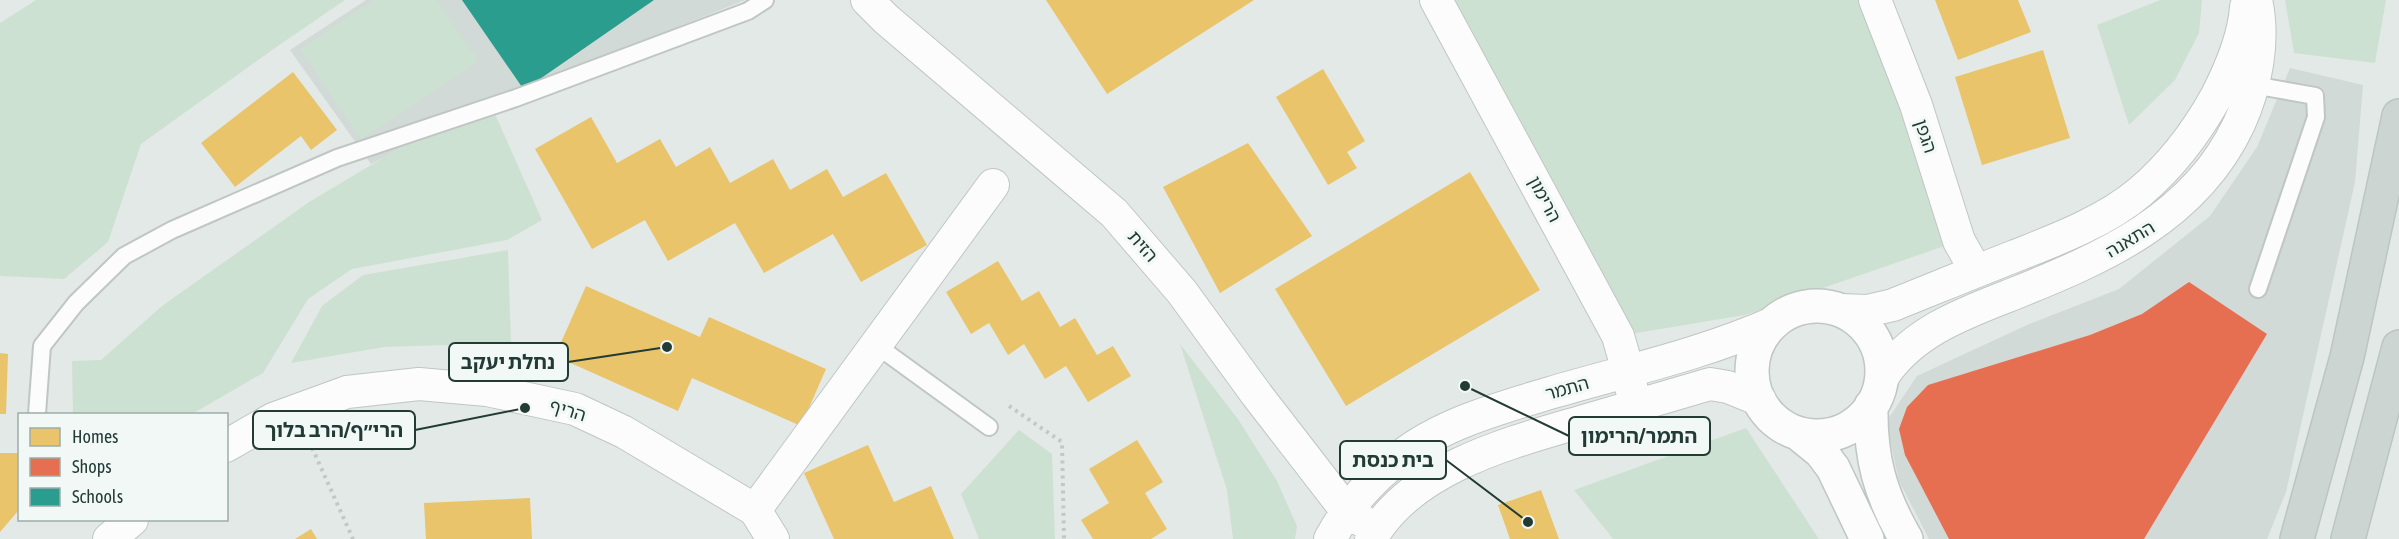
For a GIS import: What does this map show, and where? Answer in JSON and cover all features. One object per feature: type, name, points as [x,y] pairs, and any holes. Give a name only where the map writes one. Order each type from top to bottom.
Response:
[{"type":"main road","points":[[2297,539],[2347,357],[2399,116]]},
{"type":"main road","points":[[2348,539],[2399,347]]},
{"type":"street","name":"הזית","points":[[867,0],[886,19],[1114,213],[1182,292],[1257,395],[1346,510],[1379,536]]},
{"type":"street","name":"הרימון","points":[[1436,0],[1618,336],[1635,406]]},
{"type":"street","name":"הגפן","points":[[1875,0],[1916,105],[1959,241],[1976,271]]},
{"type":"street","name":"התאנה","points":[[1840,310],[1867,311],[1893,305],[2058,239],[2100,218],[2139,194],[2175,159],[2203,121],[2228,74],[2246,17],[2247,0]]},
{"type":"street","name":"התאנה","points":[[1876,392],[1893,361],[1916,340],[1985,305],[2116,249],[2161,220],[2200,181],[2232,139],[2249,103],[2258,61],[2260,17],[2256,0]]},
{"type":"street","points":[[773,539],[755,510],[993,185]]},
{"type":"street","points":[[1867,539],[1833,468],[1821,452],[1800,434],[1779,424],[1763,408],[1754,387],[1752,376],[1755,353],[1764,333],[1775,322],[1796,310],[1818,306],[1840,310],[1860,322],[1874,339],[1882,360],[1876,392],[1872,456],[1884,493],[1906,539]]},
{"type":"street","name":"התמר","points":[[1330,539],[1346,510],[1368,485],[1402,455],[1448,429],[1502,407],[1734,341],[1775,322]]},
{"type":"street","name":"הריף","points":[[228,445],[273,419],[347,392],[419,384],[487,390],[575,409],[624,432],[755,510]]},
{"type":"street","name":"התמר","points":[[1379,536],[1393,511],[1423,485],[1464,462],[1514,441],[1710,384],[1728,387],[1760,400]]},
{"type":"street","points":[[1800,434],[1822,436],[1843,431],[1862,418],[1876,392]]},
{"type":"street","points":[[109,539],[130,521]]},
{"type":"lane","points":[[37,413],[42,345],[76,303],[124,256],[172,230],[336,158],[527,94],[748,11],[765,0]]},
{"type":"lane","points":[[2253,85],[2315,96],[2316,117],[2258,289]]},
{"type":"lane","points":[[876,345],[989,427]]},
{"type":"path","points":[[296,411],[353,539]]},
{"type":"shaded area","points":[[366,0],[745,0],[509,94],[371,164],[290,50]]},
{"type":"shaded area","points":[[2290,68],[2363,85],[2355,182],[2286,492],[2267,539],[1929,539],[1899,481],[1886,422],[1917,376],[2027,325],[2119,289],[2210,216],[2257,147]]},
{"type":"green space","points":[[36,0],[345,0],[141,144],[108,242],[64,279],[0,276],[0,23]]},
{"type":"green space","points":[[374,0],[437,0],[478,61],[361,139],[301,49]]},
{"type":"green space","points":[[1436,0],[1875,0],[1959,241],[1745,315],[1618,336]]},
{"type":"green space","points":[[2160,0],[2202,0],[2199,33],[2175,80],[2129,125],[2097,25]]},
{"type":"green space","points":[[2285,0],[2386,0],[2375,63],[2294,53]]},
{"type":"green space","points":[[487,96],[542,220],[507,240],[352,269],[308,299],[263,373],[194,413],[73,413],[72,361],[101,360],[162,306],[309,202]]},
{"type":"green space","points":[[508,250],[511,343],[384,347],[291,363],[322,306],[363,275]]},
{"type":"green space","points":[[1180,344],[1238,419],[1277,481],[1297,526],[1295,539],[1233,539],[1227,490]]},
{"type":"green space","points":[[1746,428],[1819,539],[1613,539],[1574,490]]},
{"type":"green space","points":[[1019,430],[1052,454],[1055,539],[979,539],[961,494]]},
{"type":"building: Homes","points":[[1046,0],[1254,0],[1107,94]]},
{"type":"building: Homes","points":[[1935,0],[2018,0],[2031,32],[1958,60]]},
{"type":"building: Homes","points":[[2043,50],[2070,138],[1982,165],[1955,77]]},
{"type":"building: Homes","points":[[1323,69],[1365,141],[1347,152],[1357,168],[1328,185],[1276,97]]},
{"type":"building: Homes","points":[[293,72],[337,130],[311,150],[301,136],[235,187],[201,143]]},
{"type":"building: Homes","points":[[591,117],[617,163],[660,139],[676,167],[710,147],[730,183],[773,159],[790,190],[827,169],[843,197],[886,173],[927,245],[861,282],[833,234],[764,273],[735,223],[668,261],[645,220],[592,249],[535,149]]},
{"type":"building: Homes","points":[[1248,143],[1312,236],[1220,293],[1163,187]]},
{"type":"building: Homes","points":[[1470,172],[1540,290],[1346,406],[1275,289]]},
{"type":"building: Homes","points":[[998,261],[1022,301],[1039,291],[1060,327],[1075,318],[1097,355],[1113,346],[1131,376],[1088,402],[1066,366],[1045,379],[1024,344],[1008,355],[989,323],[971,334],[946,292]]},
{"type":"building: Homes","points":[[586,286],[700,337],[709,317],[826,369],[801,426],[692,378],[678,411],[555,356]]},
{"type":"building: Homes","points":[[0,353],[8,354],[6,414],[0,414]]},
{"type":"building: Homes","points":[[1137,440],[1163,482],[1145,493],[1167,529],[1151,539],[1093,539],[1081,520],[1109,503],[1089,469]]},
{"type":"building: Homes","points":[[868,445],[894,502],[931,486],[954,539],[834,539],[804,473]]},
{"type":"building: Homes","points":[[0,453],[18,453],[18,511],[0,532]]},
{"type":"building: Homes","points":[[1541,490],[1559,539],[1510,539],[1498,505]]},
{"type":"building: Homes","points":[[530,498],[532,539],[426,539],[424,503]]},
{"type":"building: Homes","points":[[311,529],[317,539],[295,539]]},
{"type":"building: Shops","points":[[2189,282],[2267,334],[2144,539],[1949,539],[1905,455],[1899,429],[1907,407],[1928,385],[2090,335],[2142,314]]},
{"type":"building: Schools","points":[[462,0],[654,0],[524,90]]},
{"type":"place","name":"נחלת יעקב","points":[[667,347]]},
{"type":"place","name":"התמר/הרימון","points":[[1465,386]]},
{"type":"place","name":"הרי״ף/הרב בלוך","points":[[525,408]]},
{"type":"place","name":"בית כנסת","points":[[1528,522]]}]
